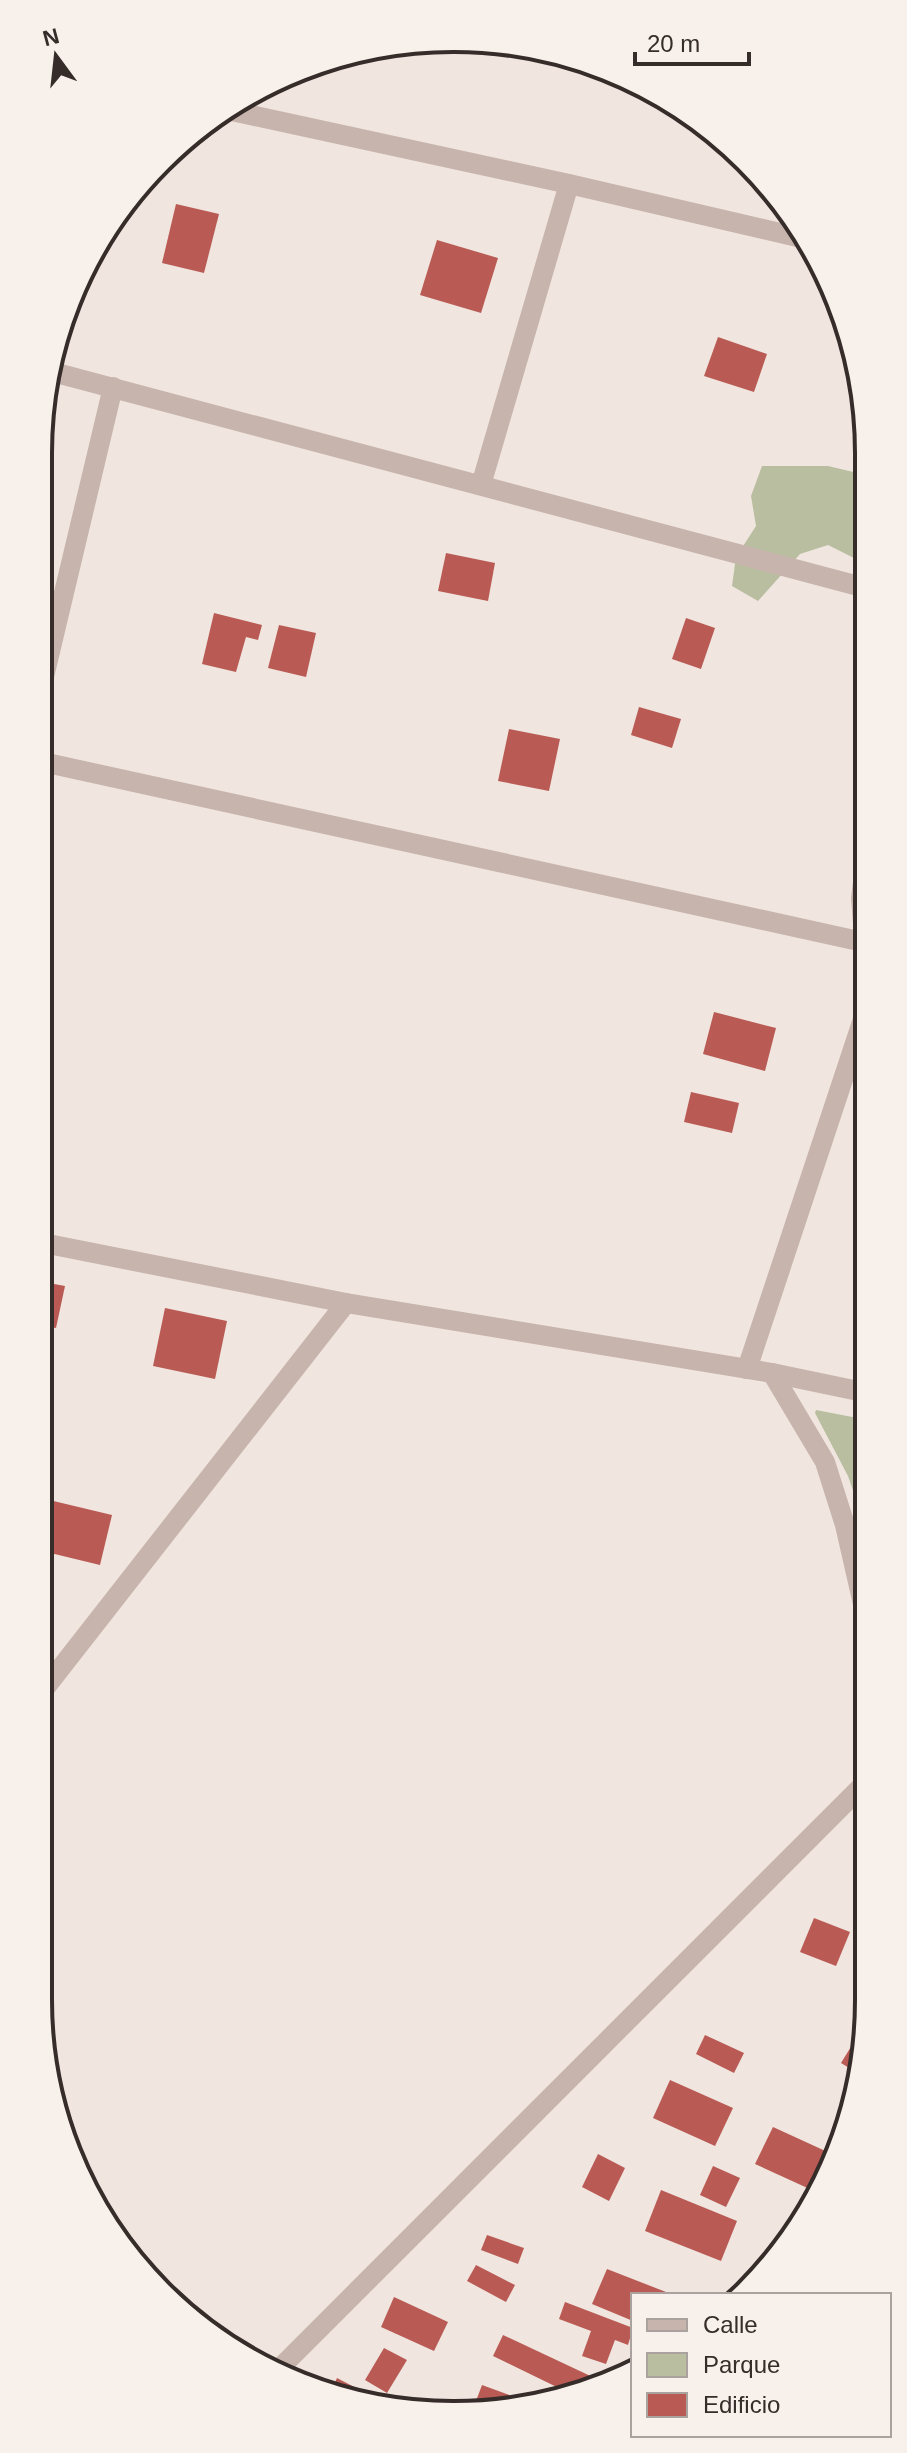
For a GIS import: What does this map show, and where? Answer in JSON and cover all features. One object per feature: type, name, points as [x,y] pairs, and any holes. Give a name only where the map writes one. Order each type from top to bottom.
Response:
[{"type":"street","points":[[241,113],[790,235]]},
{"type":"street","points":[[481,485],[569,184]]},
{"type":"street","points":[[60,374],[855,585]]},
{"type":"street","points":[[52,643],[113,387]]},
{"type":"street","points":[[52,764],[855,940]]},
{"type":"street","points":[[747,1369],[855,1043]]},
{"type":"street","points":[[52,1245],[346,1303],[772,1373],[855,1390]]},
{"type":"street","points":[[52,1679],[346,1303]]},
{"type":"street","points":[[772,1373],[825,1462],[855,1569]]},
{"type":"street","points":[[284,2364],[855,1793]]},
{"type":"green space","points":[[762,466],[828,466],[855,472],[855,558],[828,545],[800,554],[758,601],[732,586],[736,557],[756,526],[751,496]]},
{"type":"green space","points":[[816,1410],[855,1418],[855,1496],[848,1476]]},
{"type":"building","points":[[176,204],[219,214],[204,273],[162,263]]},
{"type":"building","points":[[437,240],[498,258],[481,313],[420,295]]},
{"type":"building","points":[[718,337],[767,354],[754,392],[704,376]]},
{"type":"building","points":[[446,553],[495,563],[488,601],[438,591]]},
{"type":"building","points":[[214,613],[262,625],[258,640],[246,637],[236,672],[202,664]]},
{"type":"building","points":[[686,618],[715,628],[701,669],[672,659]]},
{"type":"building","points":[[279,625],[316,633],[306,677],[268,668]]},
{"type":"building","points":[[639,707],[681,719],[672,748],[631,735]]},
{"type":"building","points":[[509,729],[560,739],[549,791],[498,781]]},
{"type":"building","points":[[714,1012],[776,1028],[765,1071],[703,1054]]},
{"type":"building","points":[[691,1092],[739,1103],[732,1133],[684,1122]]},
{"type":"building","points":[[52,1284],[65,1286],[56,1328],[52,1327]]},
{"type":"building","points":[[165,1308],[227,1321],[215,1379],[153,1366]]},
{"type":"building","points":[[52,1501],[112,1515],[100,1565],[52,1553]]},
{"type":"building","points":[[814,1918],[850,1932],[836,1966],[800,1952]]},
{"type":"building","points":[[705,2035],[744,2053],[734,2073],[696,2054]]},
{"type":"building","points":[[853,2044],[849,2068],[841,2063]]},
{"type":"building","points":[[670,2080],[733,2108],[715,2146],[653,2118]]},
{"type":"building","points":[[773,2127],[825,2151],[808,2188],[755,2164]]},
{"type":"building","points":[[598,2154],[625,2168],[609,2201],[582,2187]]},
{"type":"building","points":[[713,2166],[740,2178],[726,2207],[700,2195]]},
{"type":"building","points":[[661,2190],[737,2221],[721,2261],[645,2231]]},
{"type":"building","points":[[487,2235],[524,2248],[518,2264],[481,2250]]},
{"type":"building","points":[[476,2265],[515,2285],[506,2302],[467,2281]]},
{"type":"building","points":[[607,2269],[666,2292],[631,2293],[631,2320],[592,2304]]},
{"type":"building","points":[[394,2297],[448,2322],[434,2351],[381,2327]]},
{"type":"building","points":[[565,2302],[631,2327],[628,2345],[615,2340],[606,2364],[582,2356],[591,2331],[559,2319]]},
{"type":"building","points":[[503,2335],[591,2376],[557,2387],[493,2356]]},
{"type":"building","points":[[384,2348],[407,2360],[387,2393],[365,2380]]},
{"type":"building","points":[[337,2378],[358,2389],[350,2387],[335,2383]]},
{"type":"building","points":[[482,2385],[514,2397],[506,2398],[476,2400]]}]
